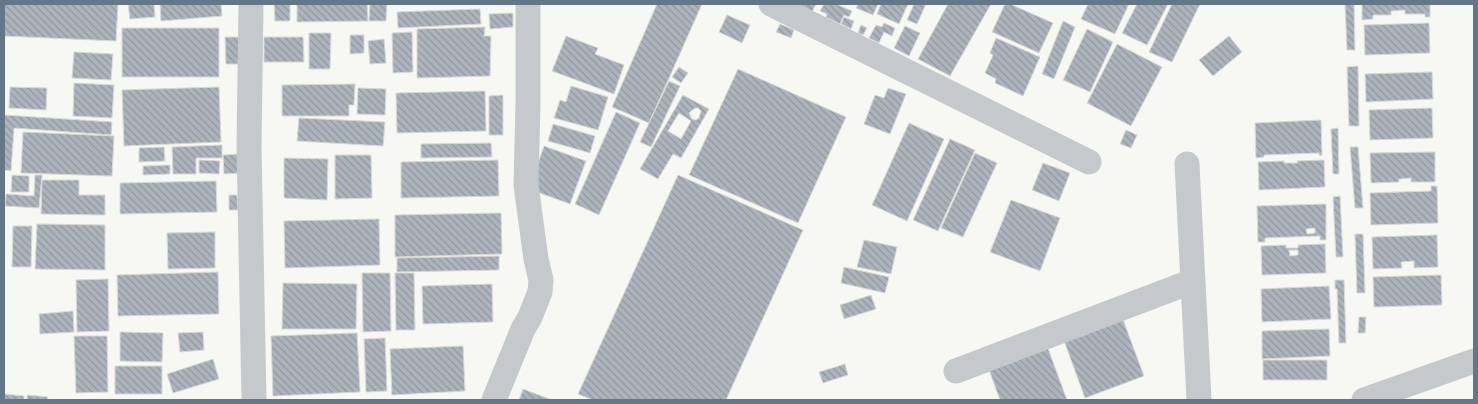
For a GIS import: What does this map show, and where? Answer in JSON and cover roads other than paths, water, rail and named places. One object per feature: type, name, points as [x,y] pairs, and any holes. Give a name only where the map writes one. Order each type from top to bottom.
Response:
[{"type":"street","points":[[251,4],[249,146],[254,400]]},
{"type":"street","points":[[494,400],[523,329],[538,301],[540,286],[526,185],[528,4]]},
{"type":"street","points":[[771,4],[1089,162]]},
{"type":"street","points":[[1187,164],[1199,400]]},
{"type":"street","points":[[956,371],[1193,281]]},
{"type":"street","points":[[1364,400],[1474,361]]}]
